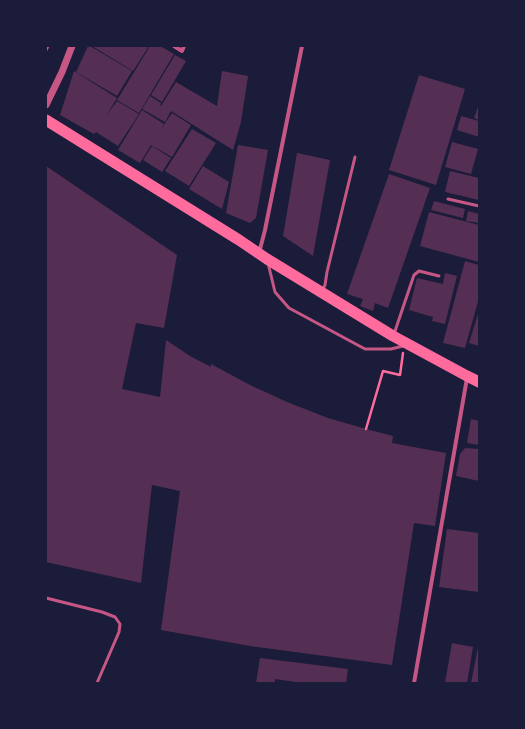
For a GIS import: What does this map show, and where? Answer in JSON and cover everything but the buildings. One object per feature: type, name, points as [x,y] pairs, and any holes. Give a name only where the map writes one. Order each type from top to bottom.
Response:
[{"type":"highway","points":[[46,120],[393,336],[479,382]]},
{"type":"street","points":[[46,105],[62,72],[72,46]]},
{"type":"street","points":[[174,46],[182,51],[184,46]]},
{"type":"street","points":[[263,256],[266,223],[302,46]]},
{"type":"street","points":[[414,683],[467,376]]},
{"type":"lane","points":[[46,50],[48,46]]},
{"type":"lane","points":[[321,292],[325,285],[355,157]]},
{"type":"lane","points":[[448,199],[479,206]]},
{"type":"lane","points":[[263,256],[275,292],[289,308],[365,349],[391,349],[408,344]]},
{"type":"lane","points":[[393,336],[414,275],[419,271],[439,276]]},
{"type":"lane","points":[[46,598],[102,612],[115,617],[120,624],[119,632],[97,683]]},
{"type":"path","points":[[366,429],[383,371],[400,375],[403,355],[408,344]]}]
